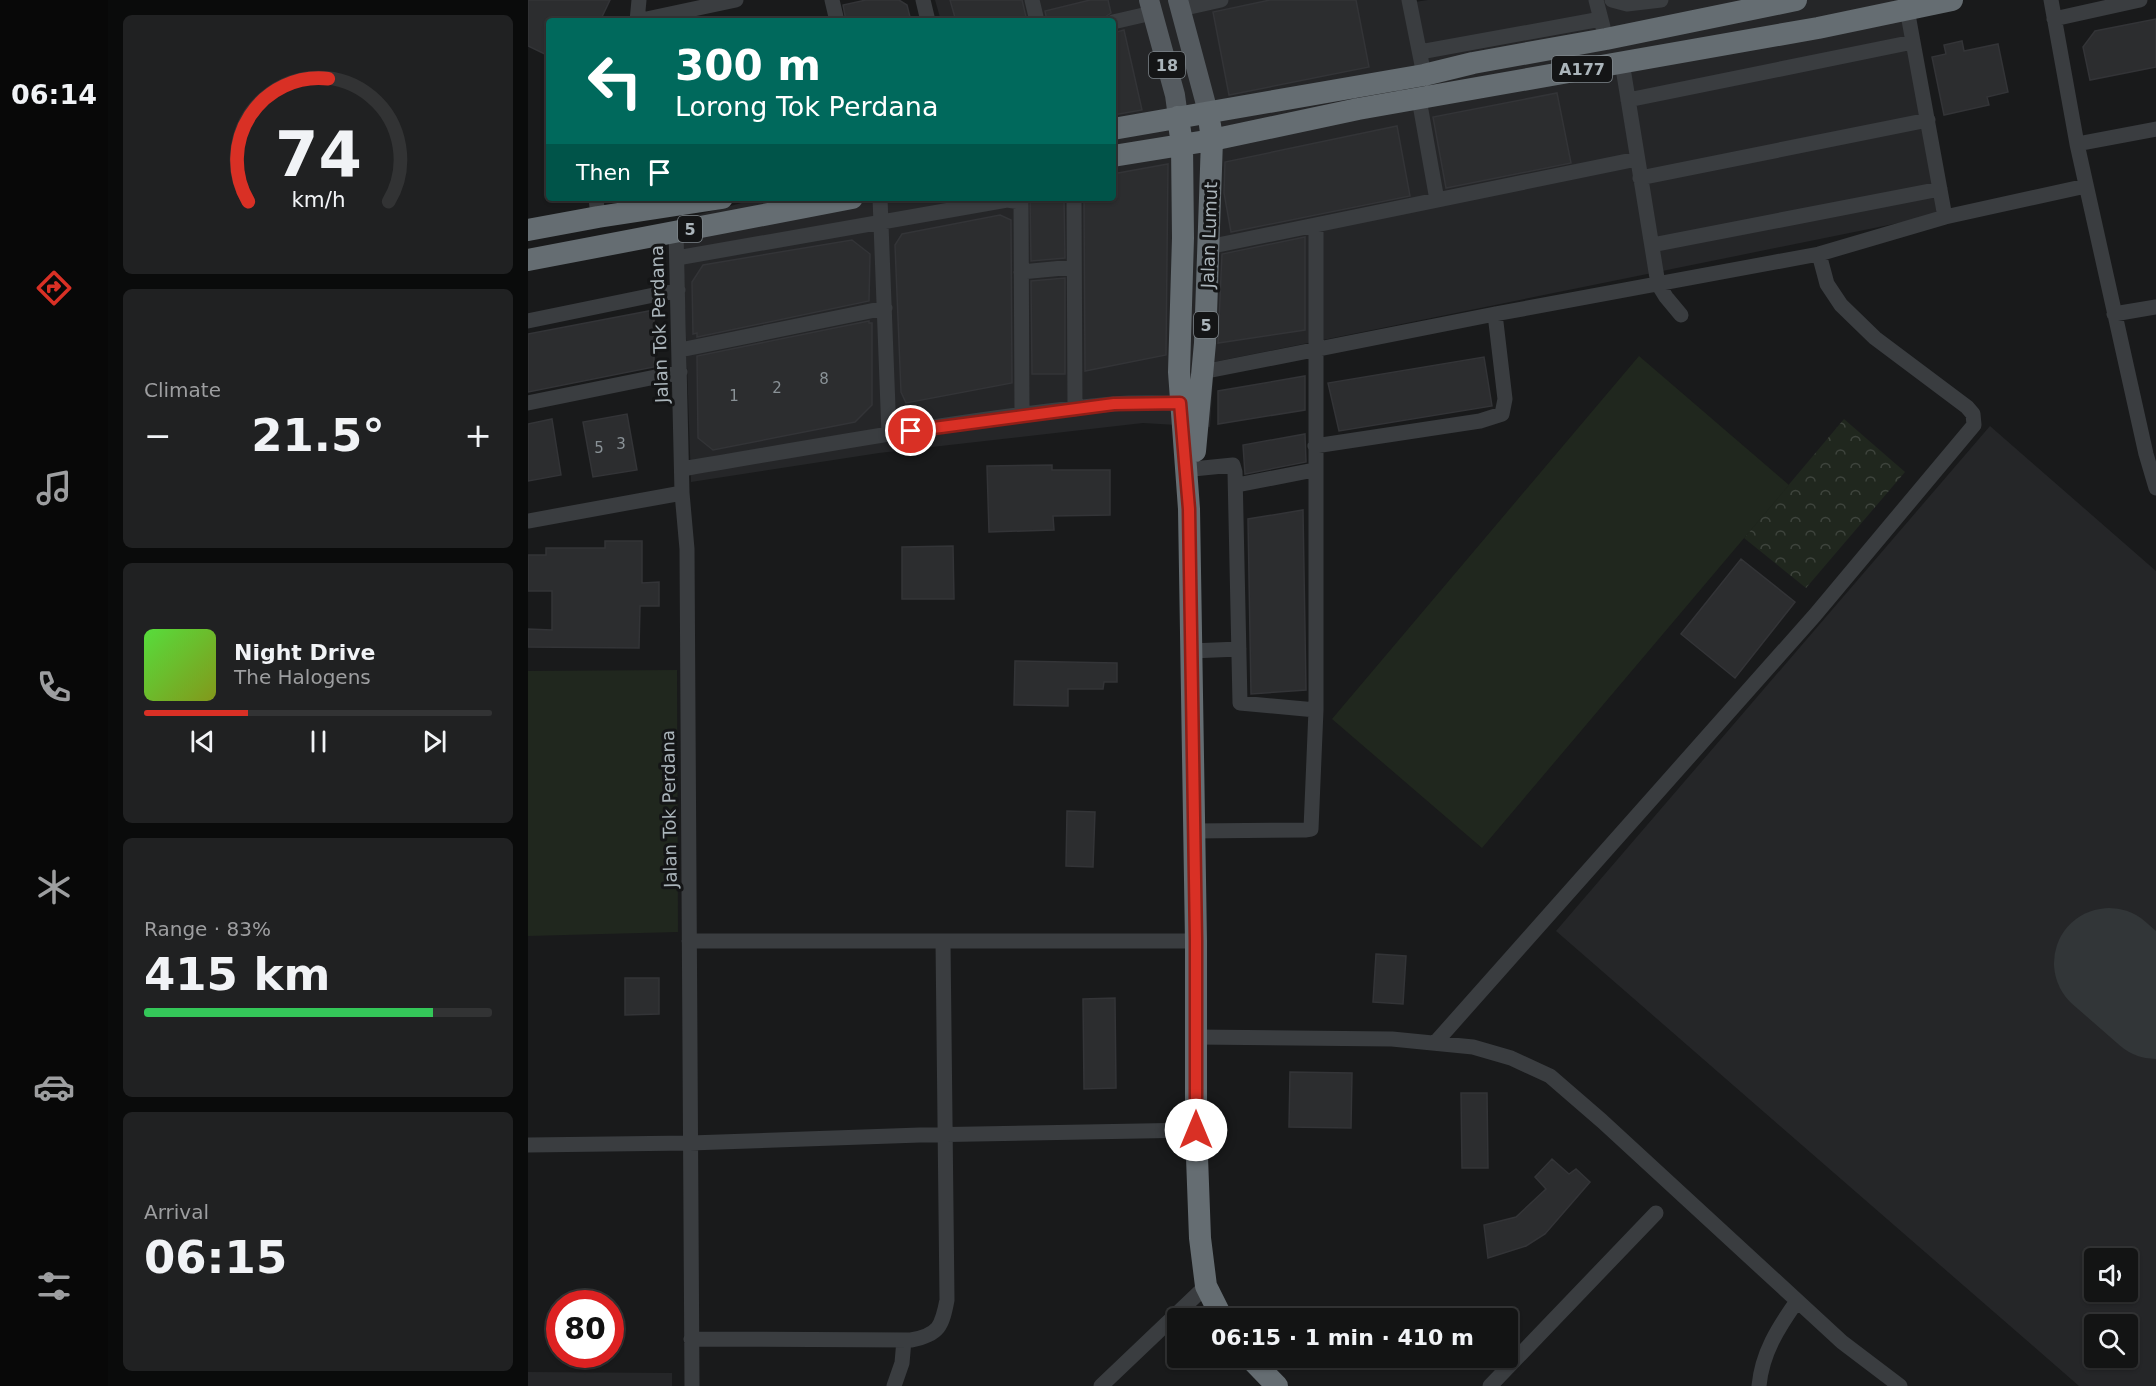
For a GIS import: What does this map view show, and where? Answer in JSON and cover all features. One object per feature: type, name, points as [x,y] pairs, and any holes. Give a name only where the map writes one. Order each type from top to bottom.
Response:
[{"type":"highway","name":"A177","points":[[1208,112],[1424,75],[1603,29],[1796,0]]},
{"type":"highway","name":"A177","points":[[1212,140],[1358,109],[1818,28],[1952,0]]},
{"type":"highway","points":[[1116,128],[1208,112]]},
{"type":"highway","name":"Jalan Lumut","points":[[1189,509],[1202,372],[1208,247],[1212,140],[1208,112]]},
{"type":"highway","name":"Jalan Lumut","points":[[1178,117],[1182,145],[1183,238],[1179,372],[1189,509],[1196,940],[1196,1130],[1200,1238],[1206,1286],[1217,1308]]},
{"type":"highway","points":[[1116,156],[1212,140]]},
{"type":"highway","name":"5","points":[[528,230],[597,207],[684,201]]},
{"type":"highway","name":"5","points":[[528,260],[836,201]]},
{"type":"highway","points":[[1260,1368],[1277,1386]]},
{"type":"main road","name":"Jalan Lumut","points":[[1189,3],[1208,112]]},
{"type":"main road","name":"Jalan Lumut","points":[[1151,6],[1175,95],[1178,117]]},
{"type":"street","points":[[637,18],[639,0]]},
{"type":"street","points":[[667,18],[736,0]]},
{"type":"street","points":[[832,0],[836,18]]},
{"type":"street","points":[[923,0],[927,18]]},
{"type":"street","points":[[1032,0],[1036,18]]},
{"type":"street","points":[[1189,3],[1221,0]]},
{"type":"street","points":[[1409,0],[1424,75]]},
{"type":"street","points":[[1420,52],[1603,29],[1596,0]]},
{"type":"street","points":[[1612,0],[1627,4],[1661,0]]},
{"type":"street","points":[[2050,0],[2076,144],[2146,454],[2156,488]]},
{"type":"street","points":[[2054,19],[2140,0]]},
{"type":"street","points":[[1116,21],[1151,6]]},
{"type":"street","points":[[1907,9],[1946,217]]},
{"type":"street","points":[[1628,100],[1913,42]]},
{"type":"street","points":[[1622,62],[1658,284],[1681,315]]},
{"type":"street","points":[[1419,99],[1437,200]]},
{"type":"street","points":[[1641,178],[1928,120]]},
{"type":"street","points":[[2076,144],[2156,129]]},
{"type":"street","points":[[1208,247],[1637,159]]},
{"type":"street","points":[[1202,372],[1495,314],[1819,254],[1946,217],[2086,186]]},
{"type":"street","points":[[1652,245],[1940,189]]},
{"type":"street","points":[[880,201],[889,434]]},
{"type":"street","points":[[677,258],[1001,201]]},
{"type":"street","points":[[1014,201],[1021,202],[1022,416]]},
{"type":"street","points":[[1074,201],[1075,409]]},
{"type":"street","points":[[1194,831],[1311,829],[1316,710],[1314,471],[1316,225]]},
{"type":"street","name":"Jalan Tok Perdana","points":[[676,232],[682,493],[687,549],[692,1386]]},
{"type":"street","points":[[1435,1043],[1815,615],[1974,425],[1973,414],[1967,407],[1875,338],[1840,305],[1827,284],[1819,254]]},
{"type":"street","points":[[1021,272],[1074,267]]},
{"type":"street","points":[[528,321],[678,290]]},
{"type":"street","points":[[2114,314],[2156,307]]},
{"type":"street","points":[[680,350],[885,308]]},
{"type":"street","points":[[1315,446],[1480,421],[1502,414],[1505,399],[1495,314]]},
{"type":"street","points":[[528,403],[681,372]]},
{"type":"street","points":[[682,469],[889,434],[1022,416],[1114,404],[1180,403]]},
{"type":"street","points":[[1193,469],[1233,465],[1237,485],[1240,703],[1316,710]]},
{"type":"street","points":[[1237,485],[1314,471]]},
{"type":"street","points":[[528,521],[682,493]]},
{"type":"street","points":[[1191,651],[1239,649]]},
{"type":"street","points":[[689,941],[1196,940]]},
{"type":"street","points":[[692,1339],[904,1340],[929,1337],[942,1322],[947,1300],[943,941]]},
{"type":"street","points":[[1195,1037],[1392,1039],[1473,1047],[1511,1059],[1550,1076],[1842,1342],[1900,1386]]},
{"type":"street","points":[[528,1145],[1196,1130]]},
{"type":"street","points":[[1490,1386],[1656,1213]]},
{"type":"street","points":[[1101,1386],[1206,1286]]},
{"type":"street","points":[[1759,1386],[1760,1371],[1767,1350],[1776,1331],[1797,1301]]},
{"type":"street","points":[[894,1386],[902,1363],[904,1340]]},
{"type":"shaded area","points":[[935,0],[1407,0],[1408,3],[1428,0],[1901,0],[1943,214],[1214,362],[1210,427],[1143,423],[879,453],[691,482],[682,219],[749,201],[1116,201],[1116,18],[940,18]]},
{"type":"shaded area","points":[[1990,426],[2156,571],[2156,1386],[2079,1386],[1556,931]]},
{"type":"shaded area","points":[[528,1372],[672,1373],[672,1386],[528,1386]]},
{"type":"green space","points":[[1639,356],[1789,485],[1482,848],[1332,719]]},
{"type":"green space","points":[[1844,419],[1905,472],[1806,588],[1744,538]]},
{"type":"green space","points":[[677,670],[678,932],[528,936],[528,671]]},
{"type":"building","points":[[528,0],[610,0],[601,18],[546,18],[546,55],[528,46]]},
{"type":"building","points":[[866,0],[899,0],[907,5],[910,18],[845,18],[843,5]]},
{"type":"building","points":[[950,0],[1022,0],[1026,18],[955,18]]},
{"type":"building","points":[[1090,0],[1108,0],[1111,13],[1101,18],[1046,18],[1045,11]]},
{"type":"building","points":[[1270,0],[1356,0],[1369,67],[1229,95],[1213,12]]},
{"type":"building","points":[[2156,19],[2156,67],[2090,80],[2083,47],[2095,31]]},
{"type":"building","points":[[1124,30],[1142,110],[1116,114],[1116,32]]},
{"type":"building","points":[[1962,41],[1964,51],[1998,44],[2008,92],[1987,97],[1989,105],[1944,115],[1932,57],[1946,54],[1944,45]]},
{"type":"building","points":[[1557,93],[1571,163],[1446,188],[1433,117]]},
{"type":"building","points":[[1397,126],[1410,196],[1231,232],[1224,193],[1225,162]]},
{"type":"building","points":[[1168,164],[1166,355],[1085,371],[1084,201],[1116,201],[1116,173]]},
{"type":"building","points":[[1030,201],[1064,201],[1065,258],[1031,261]]},
{"type":"building","points":[[1000,215],[1011,220],[1012,383],[906,403],[901,392],[895,245],[902,234]]},
{"type":"building","points":[[1305,237],[1305,330],[1218,343],[1222,254]]},
{"type":"building","points":[[852,240],[870,254],[869,301],[697,337],[697,333],[693,334],[692,282],[703,265]]},
{"type":"building","points":[[1065,278],[1065,374],[1032,374],[1031,281]]},
{"type":"building","points":[[654,310],[654,367],[528,392],[528,334]]},
{"type":"building","points":[[869,321],[872,323],[872,405],[855,422],[713,450],[698,438],[697,356]]},
{"type":"building","points":[[1484,357],[1492,406],[1339,431],[1328,383]]},
{"type":"building","points":[[1305,376],[1305,410],[1218,424],[1218,391]]},
{"type":"building","points":[[627,414],[637,470],[593,477],[583,422]]},
{"type":"building","points":[[552,419],[561,475],[528,481],[528,424]]},
{"type":"building","points":[[1305,434],[1306,462],[1245,474],[1243,445]]},
{"type":"building","points":[[1052,465],[1052,470],[1110,470],[1110,515],[1053,516],[1054,530],[989,532],[987,466]]},
{"type":"building","points":[[1303,510],[1306,690],[1251,694],[1248,519]]},
{"type":"building","points":[[605,541],[642,541],[642,583],[659,582],[659,606],[640,606],[639,648],[528,647],[528,629],[552,630],[552,591],[528,591],[528,555],[546,555],[546,548],[605,548]]},
{"type":"building","points":[[953,546],[954,599],[902,599],[902,547]]},
{"type":"building","points":[[1741,559],[1795,602],[1735,678],[1681,634]]},
{"type":"building","points":[[1015,661],[1117,663],[1117,682],[1104,682],[1103,689],[1068,689],[1068,706],[1014,705]]},
{"type":"building","points":[[1067,811],[1095,812],[1093,867],[1066,866]]},
{"type":"building","points":[[1376,954],[1406,956],[1403,1004],[1373,1002]]},
{"type":"building","points":[[625,978],[659,978],[659,1014],[625,1015]]},
{"type":"building","points":[[1115,998],[1116,1088],[1084,1089],[1083,999]]},
{"type":"building","points":[[1290,1072],[1352,1073],[1351,1128],[1289,1127]]},
{"type":"building","points":[[1461,1093],[1487,1093],[1488,1168],[1462,1168]]},
{"type":"building","points":[[1552,1159],[1569,1174],[1576,1169],[1590,1182],[1545,1234],[1526,1246],[1488,1258],[1484,1225],[1516,1217],[1546,1189],[1535,1177]]},
{"type":"runway","points":[[2109,963],[2156,1004]]},
{"type":"route","points":[[911,431],[1114,404],[1180,403],[1189,509],[1196,940],[1196,1130]]}]
